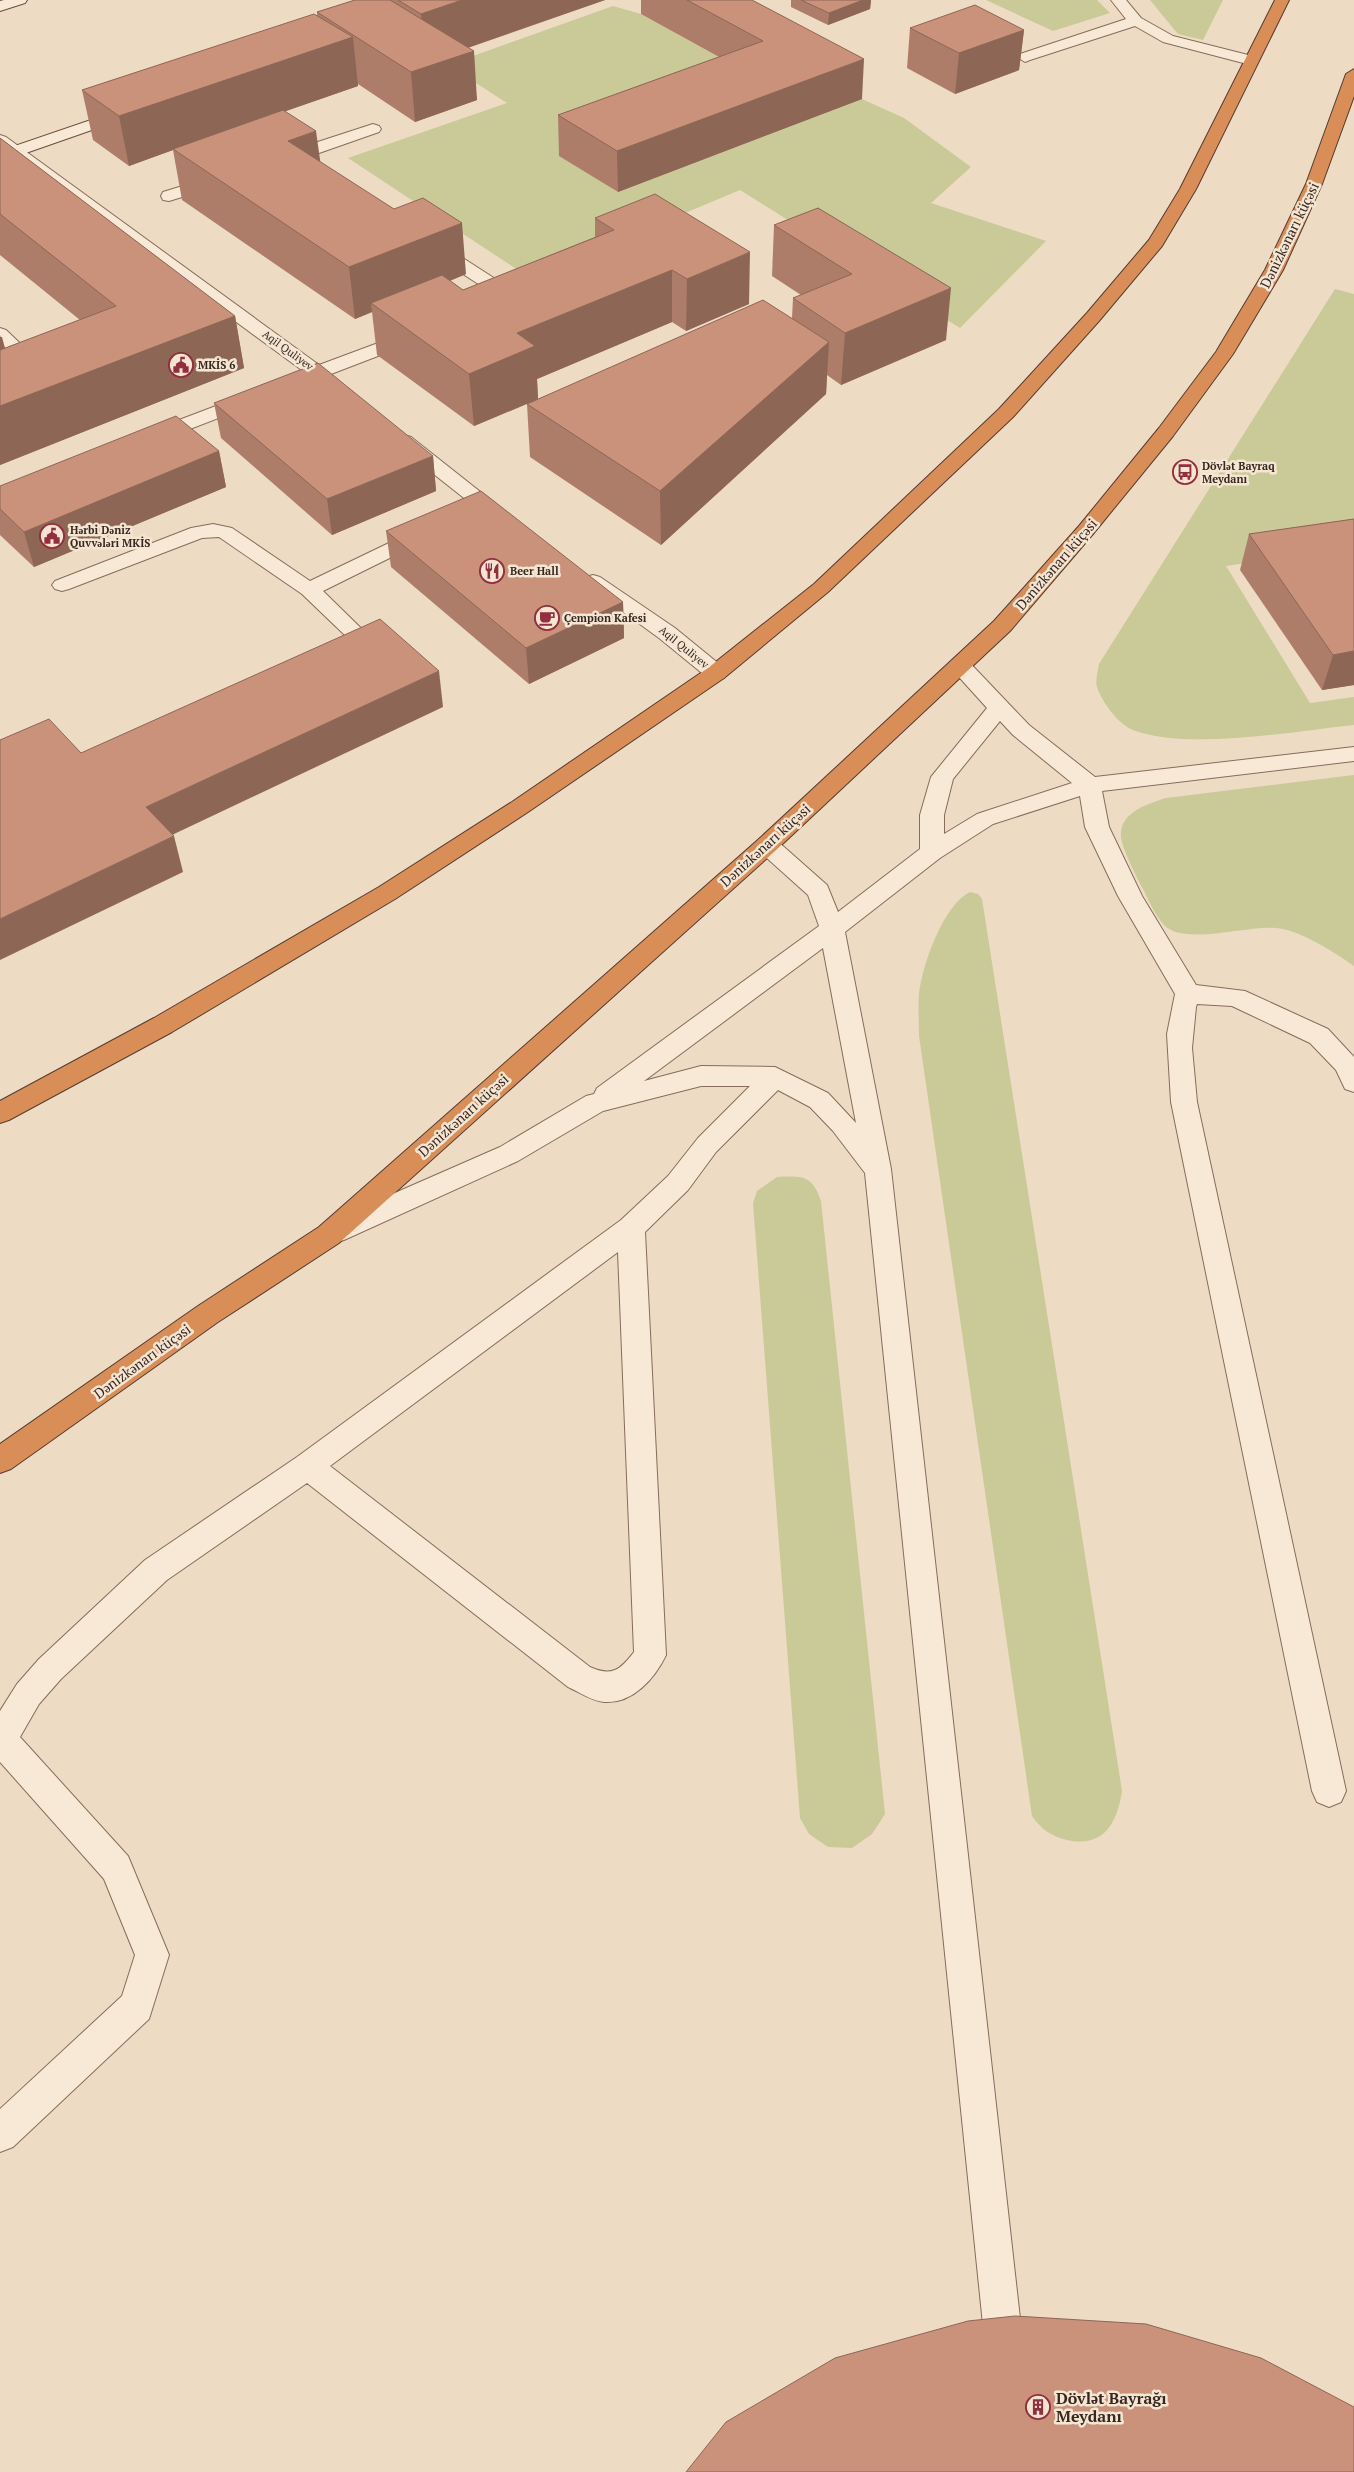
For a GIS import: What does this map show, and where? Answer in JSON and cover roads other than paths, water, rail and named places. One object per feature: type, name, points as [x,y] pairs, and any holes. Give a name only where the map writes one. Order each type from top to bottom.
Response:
[{"type":"highway","points":[[0,1113],[163,1025],[386,893],[520,807],[716,673],[821,588],[1006,413],[1156,242],[1188,189],[1282,0]]},
{"type":"highway","name":"Dənizkənarı küçəsi","points":[[0,1460],[208,1314],[329,1235],[767,844],[1002,626],[1086,530],[1166,432],[1224,354],[1274,270],[1314,184],[1354,74]]},
{"type":"street","points":[[0,6],[20,0]]},
{"type":"street","points":[[1118,0],[1136,21],[1168,40],[1251,60]]},
{"type":"street","points":[[1025,57],[1136,21]]},
{"type":"street","points":[[5,150],[136,110]]},
{"type":"street","points":[[274,162],[373,129]]},
{"type":"street","name":"Aqil Quliyev","points":[[5,150],[318,372],[348,396]]},
{"type":"street","points":[[293,156],[309,166]]},
{"type":"street","points":[[169,196],[236,174]]},
{"type":"street","points":[[425,241],[491,284],[496,296],[491,307],[473,314]]},
{"type":"street","points":[[136,444],[427,331]]},
{"type":"street","points":[[0,334],[35,366],[25,383],[0,393]]},
{"type":"street","points":[[393,432],[474,509],[514,527]]},
{"type":"street","points":[[309,590],[439,526]]},
{"type":"street","points":[[62,585],[198,532],[213,530],[225,532],[309,590],[361,639],[363,649],[359,658],[332,670]]},
{"type":"street","name":"Aqil Quliyev","points":[[579,571],[667,633],[716,673]]},
{"type":"street","points":[[960,666],[1021,730],[1090,785],[1097,827],[1130,896],[1188,994]]},
{"type":"street","points":[[932,852],[932,814],[942,778],[1000,707]]},
{"type":"street","points":[[329,1235],[508,1154],[595,1103],[832,929],[932,852],[984,820],[1090,785],[1354,754]]},
{"type":"street","points":[[767,844],[818,891],[832,929],[878,1169],[1008,2384]]},
{"type":"street","points":[[1188,994],[1236,998],[1319,1036],[1346,1065],[1354,1082]]},
{"type":"street","points":[[1188,994],[1181,1011],[1179,1043],[1184,1102],[1329,1792]]},
{"type":"street","points":[[595,1103],[702,1076],[775,1077],[820,1100],[878,1169]]},
{"type":"street","points":[[0,2134],[137,2007],[152,1955],[116,1868],[1,1741],[28,1694],[50,1669],[156,1570],[308,1466],[631,1228],[678,1183],[707,1145],[775,1077]]},
{"type":"street","points":[[308,1466],[579,1677],[604,1687],[628,1681],[642,1669],[650,1655],[631,1228]]},
{"type":"place","name":"MKİS 6","points":[[181,365]]},
{"type":"place","name":"Dövlət Bayraq Meydanı","points":[[1185,472]]},
{"type":"place","name":"Hərbi Dəniz Quvvələri MKİS","points":[[52,536]]},
{"type":"place","name":"Beer Hall","points":[[492,571]]},
{"type":"place","name":"Çempion Kafesi","points":[[547,618]]},
{"type":"place","name":"Dövlət Bayrağı Meydanı","points":[[1038,2407]]}]
